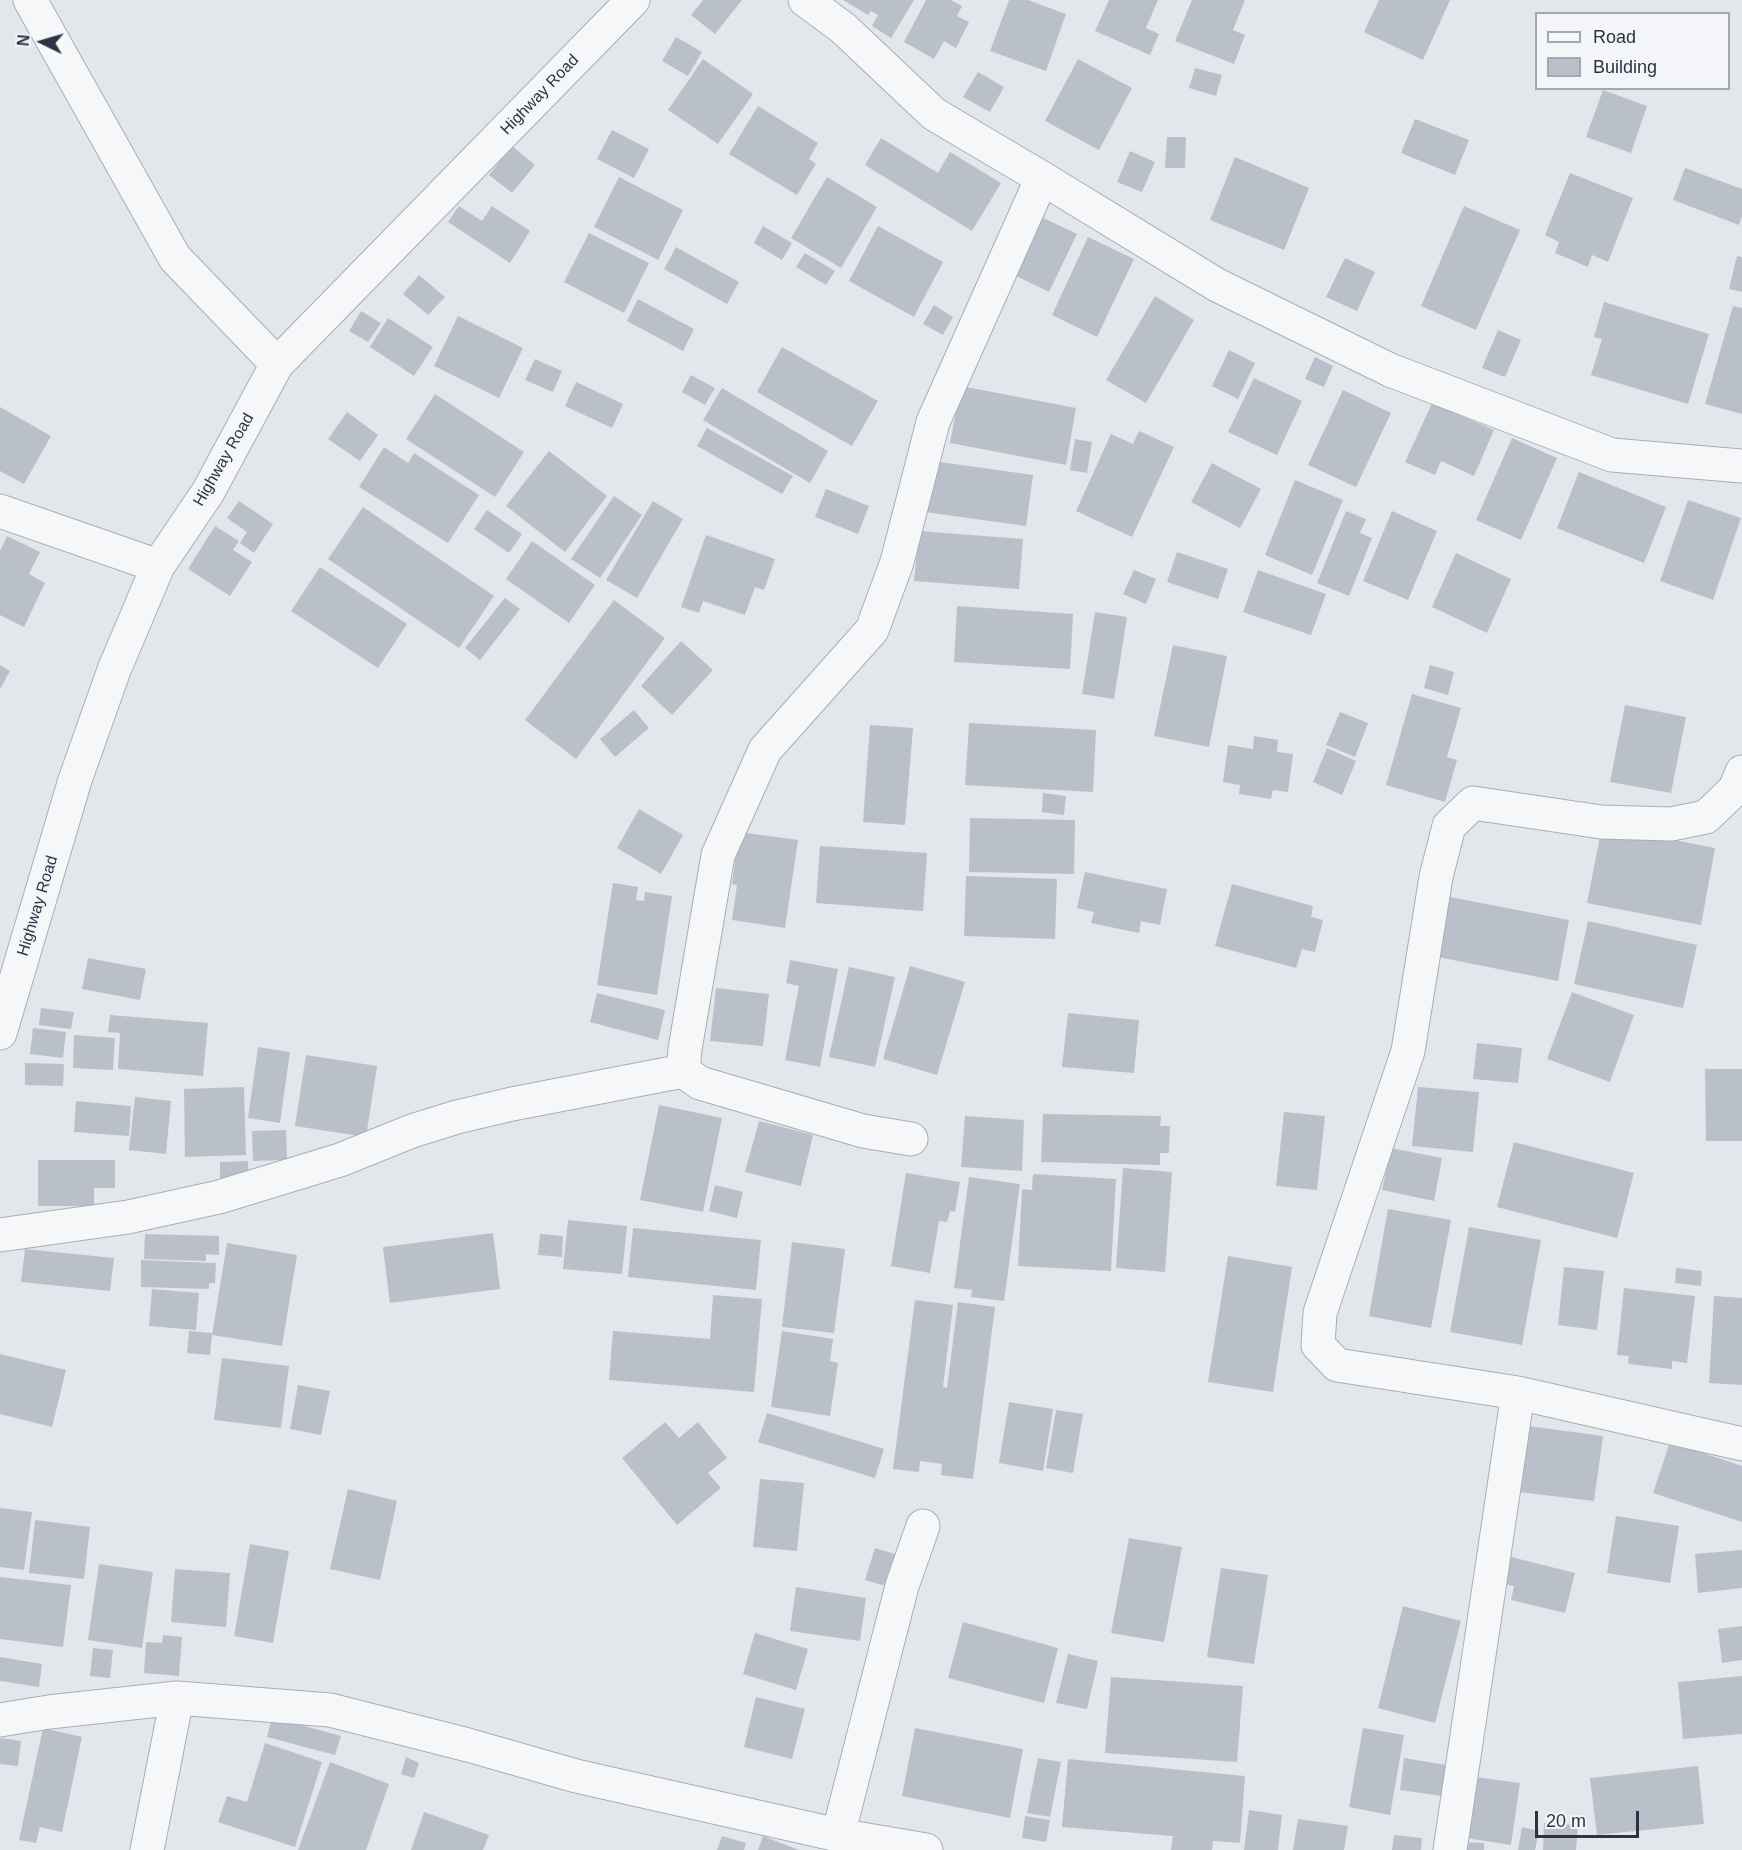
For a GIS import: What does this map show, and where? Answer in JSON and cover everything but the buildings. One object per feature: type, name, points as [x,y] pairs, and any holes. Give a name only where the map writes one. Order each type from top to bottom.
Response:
[{"type":"street","points":[[30,0],[175,258],[277,364]]},
{"type":"street","name":"Highway Road","points":[[0,1032],[75,780],[114,670],[158,566],[208,492],[277,364],[633,0]]},
{"type":"street","points":[[805,0],[843,28],[934,114],[1217,285],[1390,370],[1612,455],[1742,466]]},
{"type":"street","points":[[683,1071],[718,855],[765,750],[872,630],[897,562],[933,422],[1042,178]]},
{"type":"street","points":[[0,511],[158,566]]},
{"type":"street","points":[[1742,772],[1735,789],[1706,817],[1671,824],[1601,822],[1473,802],[1449,826],[1436,877],[1408,1051],[1320,1313],[1318,1345],[1337,1365],[1518,1393],[1742,1444]]},
{"type":"street","points":[[0,1235],[128,1217],[219,1197],[340,1160],[412,1131],[457,1117],[683,1071],[700,1083],[863,1131],[911,1139]]},
{"type":"street","points":[[1450,1850],[1518,1393]]},
{"type":"street","points":[[838,1835],[902,1586],[923,1526]]},
{"type":"street","points":[[147,1850],[177,1698]]},
{"type":"street","points":[[0,1720],[49,1712],[177,1698],[330,1710],[576,1776],[838,1835],[926,1850]]}]
